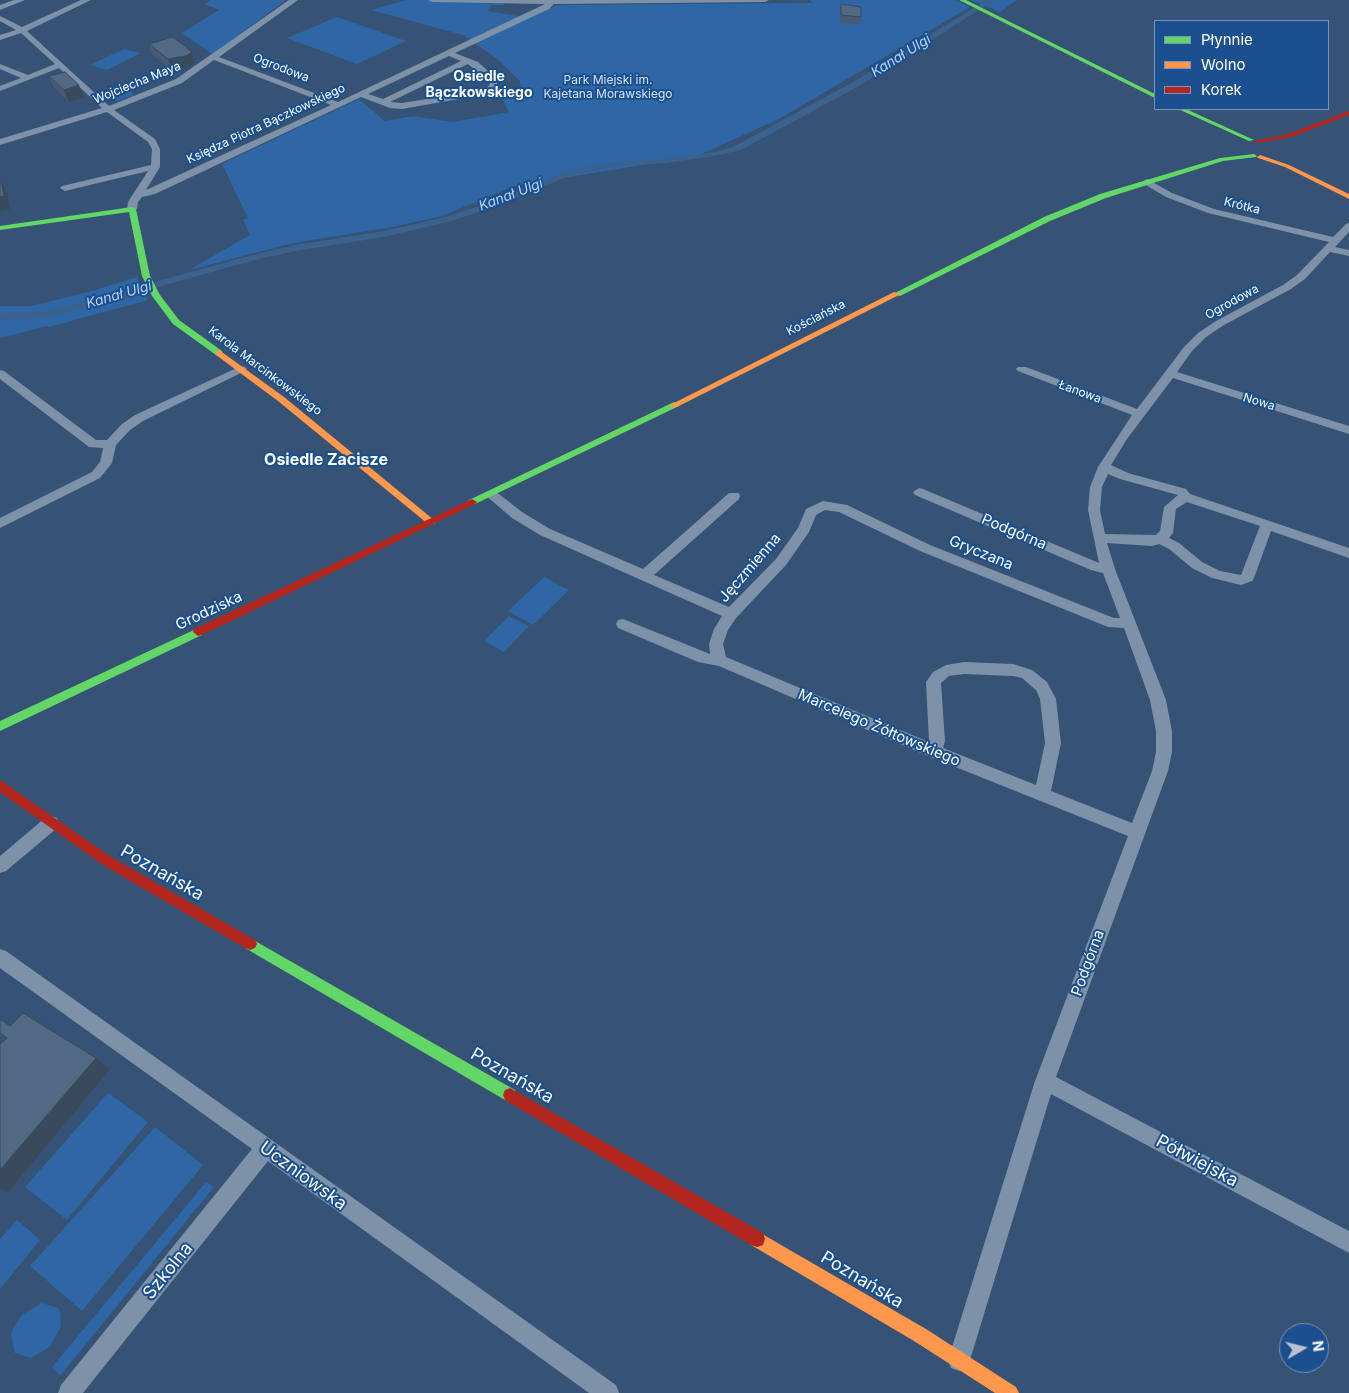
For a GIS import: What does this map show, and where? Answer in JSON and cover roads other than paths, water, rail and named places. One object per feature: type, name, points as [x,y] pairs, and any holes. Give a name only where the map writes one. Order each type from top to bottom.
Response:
[{"type":"main road","points":[[964,1],[1154,96]]},
{"type":"main road","points":[[1121,80],[1154,99]]},
{"type":"main road","points":[[1175,110],[1222,133],[1243,153],[1288,166],[1349,197]]},
{"type":"main road","points":[[1183,110],[1234,134],[1266,143],[1284,160],[1349,192]]},
{"type":"main road","points":[[1254,140],[1289,136],[1347,115]]},
{"type":"main road","points":[[1257,157],[1272,156],[1277,145],[1289,136]]},
{"type":"main road","name":"Kościańska","points":[[431,522],[1038,223],[1086,202],[1222,159],[1236,151],[1237,146],[1242,141],[1254,140]]},
{"type":"main road","name":"Kościańska","points":[[1222,159],[1257,157]]},
{"type":"main road","points":[[0,228],[132,209]]},
{"type":"main road","name":"Karola Marcinkowskiego","points":[[132,209],[148,278],[155,295],[176,322],[375,475],[431,522]]},
{"type":"main road","name":"Grodziska","points":[[0,726],[431,522]]},
{"type":"main road","name":"Poznańska","points":[[0,785],[107,861],[806,1267],[1010,1393]]},
{"type":"street","points":[[0,8],[21,0]]},
{"type":"street","points":[[0,38],[87,0]]},
{"type":"street","name":"Wojciecha Maya","points":[[0,142],[108,109],[179,81],[215,58],[294,0]]},
{"type":"street","points":[[432,0],[766,0]]},
{"type":"street","name":"Księdza Piotra Bączkowskiego","points":[[140,194],[152,192],[242,150],[546,7],[553,1]]},
{"type":"street","points":[[0,18],[22,30],[108,109],[138,129],[152,142],[156,150],[154,167],[149,180],[133,202],[132,209]]},
{"type":"street","name":"Księdza Piotra Bączkowskiego","points":[[360,94],[393,106],[402,106],[484,92],[493,87],[494,81],[475,64],[449,53]]},
{"type":"street","name":"Ogrodowa","points":[[215,58],[338,105]]},
{"type":"street","points":[[384,102],[468,61]]},
{"type":"street","points":[[0,89],[60,65]]},
{"type":"street","points":[[0,66],[28,78]]},
{"type":"street","points":[[65,188],[154,167]]},
{"type":"street","name":"Księdza Piotra Bączkowskiego","points":[[149,180],[182,178]]},
{"type":"street","name":"Krótka","points":[[1147,182],[1169,194],[1211,211],[1332,244],[1349,253]]},
{"type":"street","name":"Ogrodowa","points":[[1122,437],[1188,349],[1202,335],[1220,323],[1287,287],[1301,277],[1349,226]]},
{"type":"street","name":"Łanowa","points":[[1022,369],[1140,414]]},
{"type":"street","points":[[0,524],[96,475],[106,463],[110,444],[126,427],[138,418],[240,370]]},
{"type":"street","points":[[0,373],[93,444],[110,444]]},
{"type":"street","name":"Nowa","points":[[1170,373],[1349,430]]},
{"type":"street","name":"Podgórna","points":[[959,1360],[1045,1081],[1160,771],[1164,752],[1164,731],[1158,700],[1108,569],[1099,538],[1094,510],[1096,487],[1104,467],[1122,437]]},
{"type":"street","points":[[1104,467],[1124,476],[1182,492],[1186,498]]},
{"type":"street","name":"Podgórna","points":[[919,492],[1096,567],[1108,569]]},
{"type":"street","points":[[490,494],[517,515],[545,532],[731,614]]},
{"type":"street","points":[[644,576],[734,496]]},
{"type":"street","points":[[1099,538],[1152,541],[1160,539],[1166,533],[1170,507],[1177,501],[1195,498],[1349,553]]},
{"type":"street","name":"Jęczmienna","points":[[721,661],[717,654],[716,644],[721,629],[731,614],[781,562],[804,529],[811,512],[823,505]]},
{"type":"street","name":"Gryczana","points":[[823,505],[842,508],[924,548],[1113,623],[1129,624]]},
{"type":"street","points":[[1160,539],[1174,546],[1197,565],[1216,574],[1241,580],[1247,578],[1267,524]]},
{"type":"street","name":"Marcelego Żółtowskiego","points":[[623,624],[703,658],[721,661],[934,751],[1136,832]]},
{"type":"street","points":[[934,751],[937,742],[933,682],[938,676],[946,671],[964,668],[1013,670],[1027,674],[1042,686],[1048,698],[1053,743],[1042,795]]},
{"type":"street","points":[[0,866],[51,823]]},
{"type":"street","name":"Uczniowska","points":[[0,957],[608,1393]]},
{"type":"street","name":"Półwiejska","points":[[1045,1081],[1349,1242]]},
{"type":"street","name":"Szkolna","points":[[69,1393],[265,1148]]},
{"type":"waterway","name":"Kanał Ulgi","points":[[0,317],[50,314],[260,256],[296,248],[384,234],[448,219],[488,206],[570,173],[616,164],[666,161],[715,154],[738,148],[856,84],[992,0]]},
{"type":"district","name":"Osiedle Bączkowskiego","points":[[479,86]]},
{"type":"district","name":"Osiedle Zacisze","points":[[326,460]]},
{"type":"park label","name":"Park Miejski im. Kajetana Morawskiego","points":[[608,87]]}]
